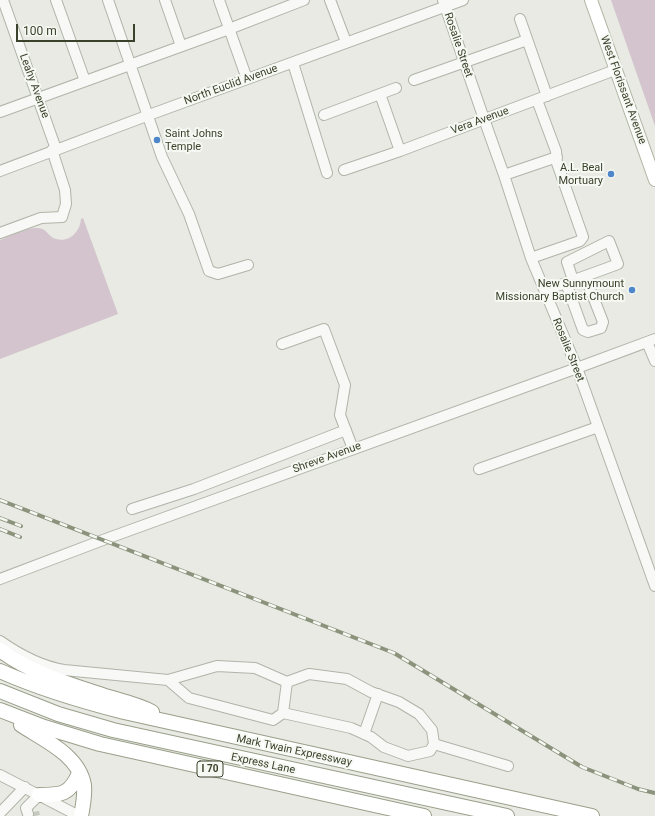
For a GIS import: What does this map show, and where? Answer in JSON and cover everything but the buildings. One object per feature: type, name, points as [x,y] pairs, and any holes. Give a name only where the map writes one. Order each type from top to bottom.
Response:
[{"type":"highway","points":[[0,650],[34,670],[143,708],[173,724]]},
{"type":"highway","name":"Mark Twain Expressway","points":[[0,671],[40,688],[68,697],[173,724],[592,816]]},
{"type":"highway","name":"Express Lane","points":[[0,691],[58,714],[113,730],[507,816]]},
{"type":"highway","points":[[0,711],[57,748],[67,756],[76,767],[84,784],[84,795],[80,816]]},
{"type":"highway","name":"I 70","points":[[0,711],[44,727],[100,744],[424,816]]},
{"type":"highway","points":[[39,795],[56,795],[69,790],[73,786],[79,773]]},
{"type":"main road","name":"West Florissant Avenue","points":[[591,0],[655,180]]},
{"type":"street","name":"Leahy Avenue","points":[[3,0],[38,98],[54,150]]},
{"type":"street","points":[[56,0],[85,81]]},
{"type":"street","points":[[108,0],[149,115],[162,157],[189,214],[208,271],[218,274],[248,265]]},
{"type":"street","points":[[165,0],[181,46]]},
{"type":"street","points":[[219,0],[247,79]]},
{"type":"street","points":[[0,112],[229,29],[277,5],[304,0]]},
{"type":"street","points":[[330,0],[346,42]]},
{"type":"street","name":"North Euclid Avenue","points":[[0,171],[293,63],[444,3],[463,0]]},
{"type":"street","name":"Rosalie Street","points":[[444,3],[504,175],[531,258],[576,368],[655,586]]},
{"type":"street","points":[[520,19],[547,96]]},
{"type":"street","points":[[414,80],[527,40]]},
{"type":"street","points":[[293,63],[327,172]]},
{"type":"street","name":"Vera Avenue","points":[[344,170],[400,151],[615,70]]},
{"type":"street","points":[[324,115],[396,88]]},
{"type":"street","points":[[380,94],[400,151]]},
{"type":"street","points":[[531,258],[580,241],[583,237],[557,163],[556,151],[537,100]]},
{"type":"street","points":[[0,233],[41,218],[62,217],[66,204],[65,190],[54,150]]},
{"type":"street","points":[[504,175],[557,157]]},
{"type":"street","points":[[545,290],[570,282],[585,276],[618,264],[609,241],[567,262],[570,282],[583,330],[588,332],[601,328],[603,322],[585,276]]},
{"type":"street","points":[[282,344],[324,329],[345,385],[340,415],[353,449]]},
{"type":"street","points":[[651,340],[655,361]]},
{"type":"street","name":"Shreve Avenue","points":[[0,579],[110,537],[651,340]]},
{"type":"street","points":[[479,469],[598,428]]},
{"type":"street","points":[[132,509],[194,489],[346,430]]},
{"type":"street","points":[[0,641],[20,655],[50,668],[64,670],[168,680],[217,666],[255,668],[287,682],[309,674],[347,679],[399,702],[418,714],[432,730],[434,744],[430,751],[408,756],[384,747],[364,734],[351,728],[282,713]]},
{"type":"street","points":[[168,680],[189,698],[273,720],[282,713],[287,682]]},
{"type":"street","points":[[364,734],[378,694]]},
{"type":"street","points":[[434,744],[508,766]]},
{"type":"street","points":[[0,775],[80,816]]},
{"type":"street","points":[[0,813],[25,787]]},
{"type":"street","points":[[27,813],[39,795]]},
{"type":"shaded area","points":[[611,0],[655,0],[655,126]]},
{"type":"shaded area","points":[[83,218],[118,314],[0,359],[0,240],[24,230],[34,228],[43,229],[56,239],[61,240],[70,238],[79,228],[81,219]]},
{"type":"tunnel","points":[[34,812],[35,816]]},
{"type":"railway","points":[[0,500],[394,653],[582,767],[638,789],[655,793]]},
{"type":"railway","points":[[0,518],[21,526]]},
{"type":"railway","points":[[0,529],[20,537]]},
{"type":"place","name":"Saint Johns Temple","points":[[157,140]]},
{"type":"place","name":"A.L. Beal Mortuary","points":[[611,174]]},
{"type":"place","name":"New Sunnymount Missionary Baptist Church","points":[[632,290]]}]
